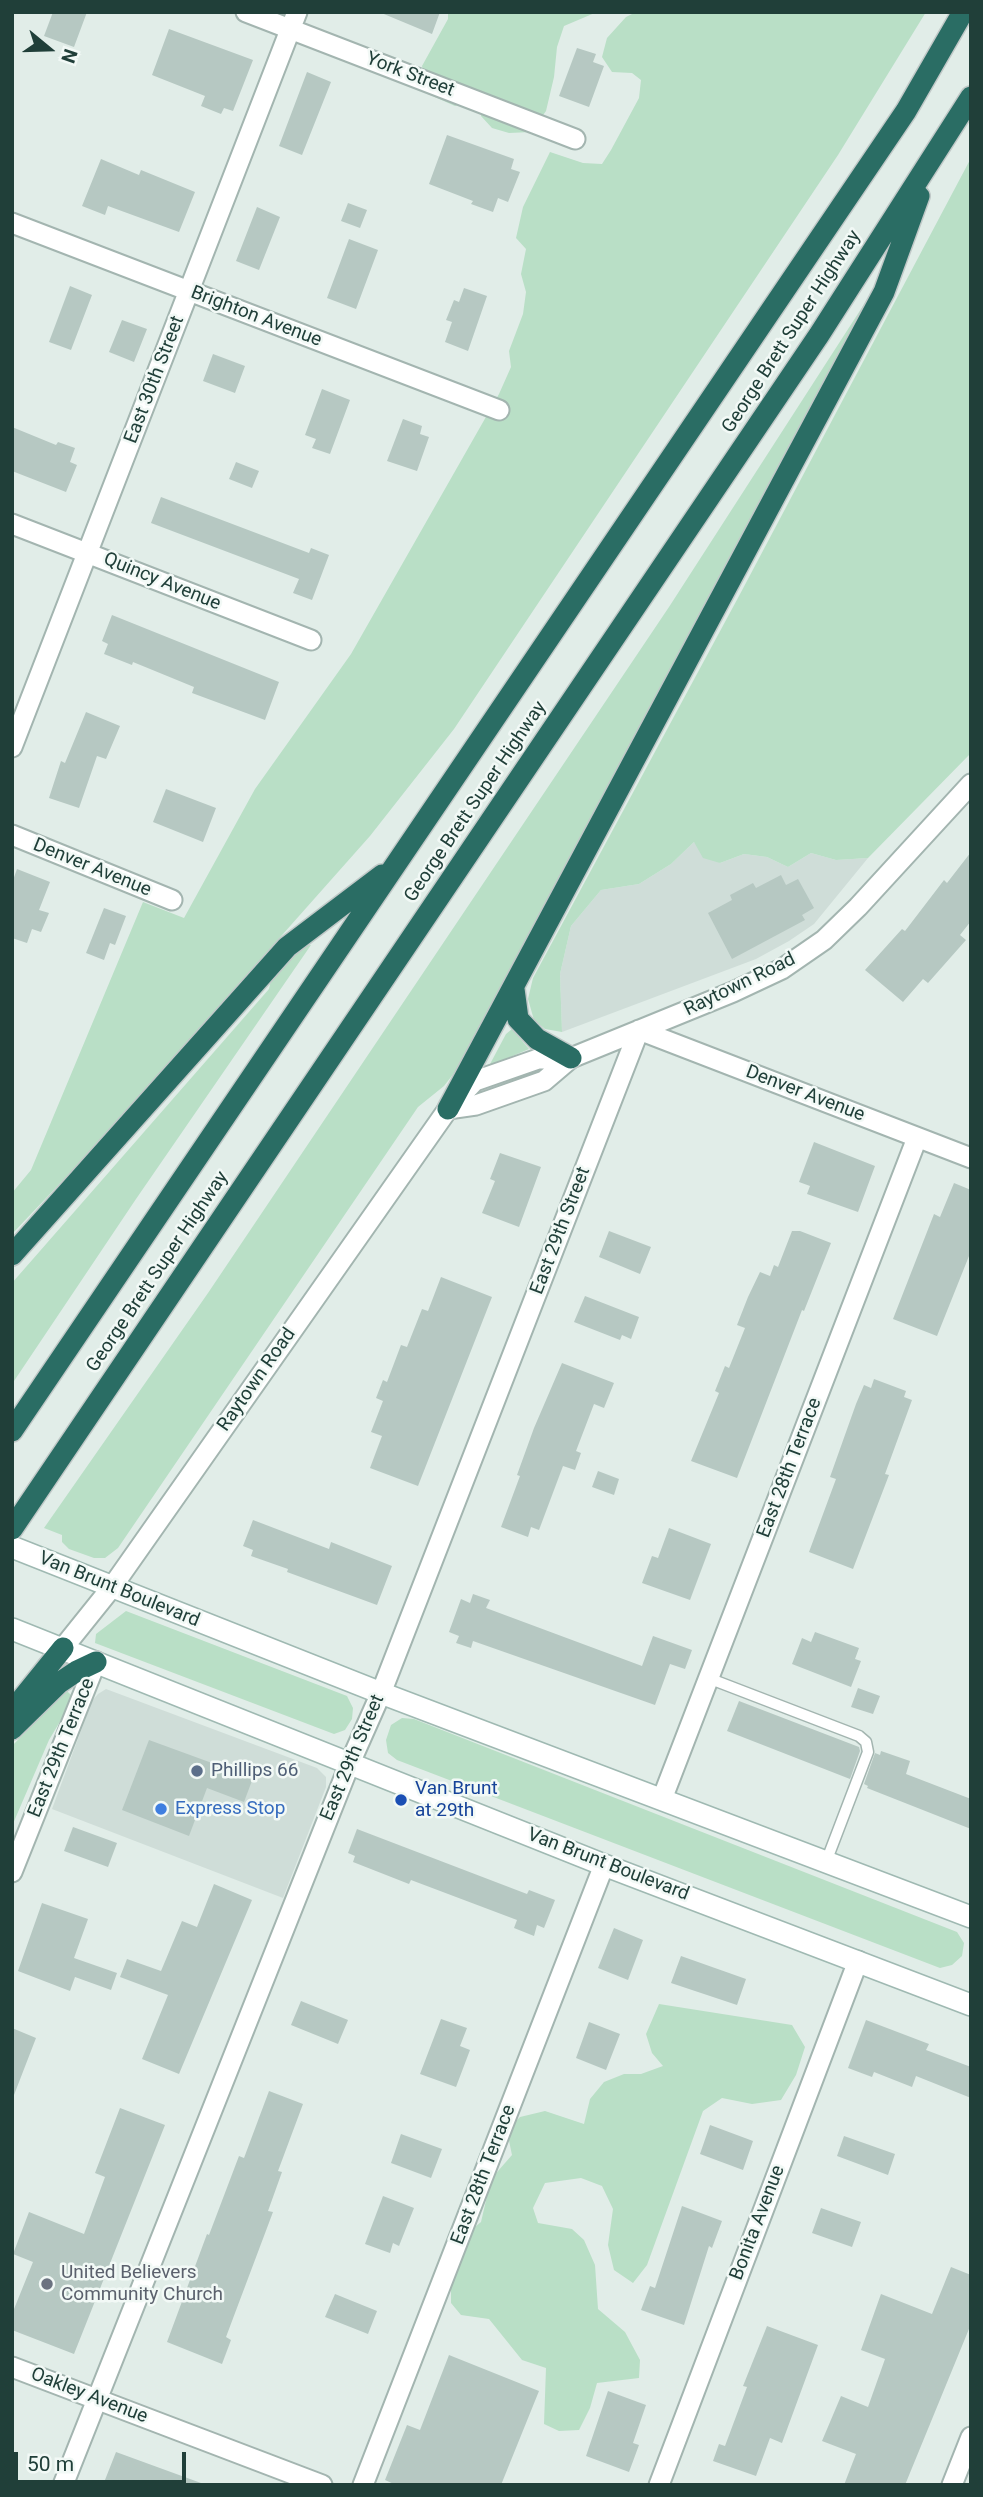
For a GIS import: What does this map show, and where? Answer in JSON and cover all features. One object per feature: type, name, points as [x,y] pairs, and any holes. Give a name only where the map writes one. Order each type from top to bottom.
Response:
[{"type":"highway","name":"George Brett Super Highway","points":[[12,1431],[906,111],[963,12]]},
{"type":"highway","name":"George Brett Super Highway","points":[[12,1529],[795,370],[971,97]]},
{"type":"highway","points":[[448,1109],[884,292],[933,158]]},
{"type":"highway","points":[[12,1255],[286,947],[395,865]]},
{"type":"highway","points":[[514,989],[518,1019],[537,1039],[571,1058]]},
{"type":"highway","points":[[12,1711],[62,1648]]},
{"type":"highway","points":[[12,1729],[59,1683],[96,1662]]},
{"type":"main road","name":"Van Brunt Boulevard","points":[[12,1548],[381,1693],[971,1917]]},
{"type":"main road","name":"Van Brunt Boulevard","points":[[12,1629],[604,1865],[970,2001]]},
{"type":"street","name":"York Street","points":[[246,12],[294,21],[575,139]]},
{"type":"street","name":"East 30th Street","points":[[12,747],[294,21]]},
{"type":"street","name":"Brighton Avenue","points":[[12,223],[499,410]]},
{"type":"street","name":"Quincy Avenue","points":[[12,524],[311,640]]},
{"type":"street","name":"Raytown Road","points":[[62,1648],[112,1587],[448,1109],[475,1081],[538,1059],[571,1058],[733,992],[782,969],[824,940],[859,907],[971,784]]},
{"type":"street","name":"Denver Avenue","points":[[12,835],[172,900]]},
{"type":"street","name":"Denver Avenue","points":[[639,1030],[971,1158]]},
{"type":"street","name":"East 29th Street","points":[[63,2485],[350,1763],[381,1693],[639,1030]]},
{"type":"street","name":"East 28th Terrace","points":[[662,1799],[917,1138]]},
{"type":"street","name":"East 29th Terrace","points":[[12,1872],[96,1662]]},
{"type":"street","name":"East 28th Terrace","points":[[363,2485],[604,1865]]},
{"type":"street","name":"Bonita Avenue","points":[[659,2485],[858,1961]]},
{"type":"street","name":"Oakley Avenue","points":[[12,2367],[322,2485]]},
{"type":"street","points":[[952,2485],[971,2437]]},
{"type":"lane","points":[[708,1678],[859,1736],[866,1742],[868,1752],[826,1862]]},
{"type":"shaded area","points":[[694,842],[720,863],[744,854],[767,857],[788,867],[811,853],[836,860],[868,858],[814,924],[789,941],[756,959],[562,1032],[560,974],[571,926],[601,890],[639,884],[671,864]]},
{"type":"shaded area","points":[[106,1689],[317,1768],[326,1777],[326,1787],[283,1898],[52,1809],[92,1701]]},
{"type":"green space","points":[[448,12],[597,12],[564,26],[557,47],[554,77],[546,111],[531,132],[509,133],[492,128],[481,116],[483,96],[455,106],[428,94],[422,66],[448,19]]},
{"type":"green space","points":[[636,12],[926,12],[838,155],[454,729],[370,836],[86,1156],[12,1234],[12,1193],[31,1170],[143,902],[184,918],[255,789],[351,654],[499,394],[511,367],[509,351],[523,314],[526,292],[521,274],[526,249],[516,238],[523,207],[550,152],[583,163],[602,164],[611,150],[639,98],[641,80],[632,73],[612,72],[602,57],[607,38],[626,17]]},
{"type":"green space","points":[[971,158],[971,753],[868,858],[836,860],[811,853],[788,867],[767,857],[744,854],[720,863],[703,858],[694,842],[671,864],[639,884],[601,890],[571,926],[560,974],[562,1032],[545,1029],[534,1020],[528,999],[533,978]]},
{"type":"green space","points":[[870,295],[458,1068],[444,1086],[418,1107],[118,1548],[105,1558],[94,1558],[69,1549],[62,1542],[62,1535],[44,1528],[208,1293],[669,607]]},
{"type":"green space","points":[[311,945],[12,1384],[12,1283],[269,989],[271,980],[302,946]]},
{"type":"green space","points":[[512,1029],[529,1049],[489,1066],[506,1034]]},
{"type":"green space","points":[[126,1611],[347,1696],[353,1708],[352,1719],[345,1730],[334,1734],[95,1643],[96,1634]]},
{"type":"green space","points":[[66,1690],[74,1698],[49,1740],[12,1826],[12,1746]]},
{"type":"green space","points":[[402,1718],[414,1719],[957,1932],[964,1943],[962,1956],[952,1965],[940,1968],[397,1760],[388,1753],[386,1740],[391,1725]]},
{"type":"green space","points":[[659,2004],[792,2025],[805,2047],[796,2075],[781,2100],[752,2104],[722,2098],[703,2111],[647,2265],[633,2283],[614,2270],[608,2245],[613,2209],[602,2186],[581,2178],[545,2183],[533,2208],[538,2223],[572,2229],[584,2240],[595,2265],[598,2309],[625,2332],[640,2360],[639,2378],[597,2383],[590,2408],[579,2430],[559,2431],[544,2424],[546,2368],[522,2360],[489,2319],[461,2315],[451,2303],[451,2283],[465,2235],[481,2222],[491,2179],[512,2155],[508,2136],[514,2123],[520,2117],[545,2111],[584,2124],[590,2099],[604,2082],[624,2074],[641,2074],[663,2066],[652,2053],[646,2034]]},
{"type":"building","points":[[53,12],[87,12],[74,47],[44,36]]},
{"type":"building","points":[[379,12],[440,12],[432,34]]},
{"type":"building","points":[[169,29],[253,60],[233,111],[224,108],[221,114],[201,106],[205,96],[152,75]]},
{"type":"building","points":[[577,48],[596,54],[593,62],[604,66],[589,107],[559,96]]},
{"type":"building","points":[[307,72],[331,82],[302,155],[279,146]]},
{"type":"building","points":[[447,135],[514,159],[511,169],[520,172],[508,202],[498,198],[493,212],[429,184]]},
{"type":"building","points":[[101,159],[139,175],[141,170],[195,192],[179,232],[108,206],[105,215],[82,206]]},
{"type":"building","points":[[348,203],[367,210],[360,228],[341,221]]},
{"type":"building","points":[[257,207],[280,217],[259,270],[236,261]]},
{"type":"building","points":[[349,239],[378,250],[356,309],[327,298]]},
{"type":"building","points":[[70,286],[92,295],[71,350],[49,342]]},
{"type":"building","points":[[464,288],[487,296],[468,351],[445,342],[452,322],[446,320],[454,300],[459,302]]},
{"type":"building","points":[[122,320],[147,329],[134,362],[109,352]]},
{"type":"building","points":[[213,354],[245,366],[235,393],[203,381]]},
{"type":"building","points":[[322,389],[350,400],[330,454],[312,448],[316,439],[305,435]]},
{"type":"building","points":[[403,419],[422,426],[420,434],[429,437],[417,471],[387,461]]},
{"type":"building","points":[[12,427],[56,445],[58,442],[75,448],[70,462],[77,465],[66,492],[12,471]]},
{"type":"building","points":[[236,462],[259,471],[252,488],[229,479]]},
{"type":"building","points":[[161,497],[309,553],[311,548],[329,555],[312,600],[293,593],[299,579],[151,523]]},
{"type":"building","points":[[112,615],[279,682],[265,720],[192,693],[194,687],[133,662],[132,665],[104,654],[108,644],[102,641]]},
{"type":"building","points":[[86,712],[120,726],[106,759],[97,756],[79,808],[49,798],[61,761],[65,763]]},
{"type":"building","points":[[166,789],[216,808],[203,842],[153,822]]},
{"type":"building","points":[[971,852],[971,921],[960,935],[966,940],[928,983],[923,979],[903,1002],[865,970],[902,929],[905,931],[944,880],[947,883]]},
{"type":"building","points":[[17,869],[50,882],[39,910],[49,913],[41,932],[32,929],[27,943],[12,938],[12,883]]},
{"type":"building","points":[[781,875],[786,885],[798,879],[814,908],[802,915],[805,920],[732,959],[708,913],[732,900],[730,895],[753,883],[756,888]]},
{"type":"building","points":[[104,908],[126,916],[115,945],[110,943],[104,960],[86,953]]},
{"type":"building","points":[[814,1142],[875,1166],[858,1212],[807,1194],[810,1186],[799,1182]]},
{"type":"building","points":[[500,1153],[541,1167],[519,1227],[482,1213],[495,1181],[490,1179]]},
{"type":"building","points":[[954,1183],[971,1190],[971,1251],[937,1336],[893,1319],[934,1214],[940,1217]]},
{"type":"building","points":[[609,1231],[651,1247],[640,1274],[599,1257]]},
{"type":"building","points":[[792,1231],[800,1231],[831,1243],[737,1478],[691,1461],[719,1393],[715,1391],[725,1366],[729,1368],[745,1328],[737,1325],[748,1297],[760,1272],[770,1276],[774,1265],[778,1267]]},
{"type":"building","points":[[441,1277],[492,1297],[418,1486],[370,1468],[382,1436],[371,1432],[383,1401],[376,1398],[383,1380],[387,1382],[401,1345],[407,1347],[422,1309],[428,1311]]},
{"type":"building","points":[[585,1296],[639,1317],[631,1339],[622,1335],[620,1340],[574,1322]]},
{"type":"building","points":[[562,1363],[614,1383],[604,1408],[594,1404],[576,1451],[581,1453],[575,1470],[563,1466],[539,1530],[531,1527],[528,1537],[501,1527],[534,1428]]},
{"type":"building","points":[[874,1379],[906,1391],[904,1397],[912,1400],[885,1474],[889,1475],[853,1569],[809,1552],[836,1479],[830,1477],[856,1404],[864,1385],[871,1388]]},
{"type":"building","points":[[598,1471],[619,1479],[614,1495],[592,1487]]},
{"type":"building","points":[[253,1520],[329,1549],[331,1542],[392,1566],[377,1605],[251,1556],[253,1550],[243,1546]]},
{"type":"building","points":[[669,1528],[711,1544],[690,1600],[642,1583],[652,1556],[658,1558]]},
{"type":"building","points":[[473,1594],[490,1600],[486,1608],[642,1666],[653,1636],[692,1650],[685,1669],[670,1664],[655,1705],[473,1641],[471,1648],[456,1643],[459,1636],[449,1632],[461,1599],[470,1603]]},
{"type":"building","points":[[815,1632],[859,1648],[855,1659],[861,1661],[851,1687],[792,1664],[802,1638],[811,1642]]},
{"type":"building","points":[[858,1688],[880,1696],[873,1714],[851,1707]]},
{"type":"building","points":[[739,1701],[859,1747],[850,1779],[727,1731]]},
{"type":"building","points":[[149,1740],[253,1778],[244,1802],[207,1788],[189,1836],[122,1810]]},
{"type":"building","points":[[881,1751],[910,1761],[906,1774],[971,1799],[971,1829],[867,1788],[864,1784],[875,1753],[880,1755]]},
{"type":"building","points":[[73,1827],[117,1843],[108,1867],[64,1851]]},
{"type":"building","points":[[357,1829],[527,1894],[529,1890],[555,1900],[544,1928],[537,1925],[534,1936],[514,1928],[517,1920],[411,1880],[409,1884],[353,1862],[355,1856],[348,1853]]},
{"type":"building","points":[[214,1884],[252,1900],[179,2074],[142,2059],[168,1995],[120,1977],[127,1959],[161,1971],[182,1921],[197,1927]]},
{"type":"building","points":[[42,1903],[88,1919],[74,1958],[117,1973],[111,1990],[75,1977],[70,1991],[18,1971]]},
{"type":"building","points":[[614,1928],[643,1940],[628,1980],[598,1968]]},
{"type":"building","points":[[681,1956],[746,1979],[737,2005],[671,1983]]},
{"type":"building","points":[[301,2001],[348,2020],[338,2044],[291,2025]]},
{"type":"building","points":[[441,2019],[467,2028],[460,2046],[470,2050],[456,2087],[420,2074]]},
{"type":"building","points":[[866,2020],[929,2044],[926,2050],[971,2067],[971,2098],[916,2076],[912,2087],[874,2072],[872,2077],[848,2068]]},
{"type":"building","points":[[589,2022],[620,2034],[606,2070],[576,2058]]},
{"type":"building","points":[[12,2028],[36,2038],[14,2095],[12,2094]]},
{"type":"building","points":[[269,2091],[303,2104],[278,2171],[282,2172],[268,2211],[273,2212],[226,2337],[231,2340],[222,2364],[167,2342],[207,2234],[209,2235],[239,2156],[244,2158]]},
{"type":"building","points":[[120,2108],[165,2125],[74,2354],[12,2330],[12,2314],[33,2262],[13,2254],[29,2212],[84,2234],[105,2177],[95,2173]]},
{"type":"building","points":[[710,2125],[753,2141],[743,2170],[700,2154]]},
{"type":"building","points":[[401,2134],[442,2149],[431,2178],[391,2163]]},
{"type":"building","points":[[844,2136],[895,2154],[888,2175],[837,2156]]},
{"type":"building","points":[[383,2196],[414,2208],[399,2246],[393,2243],[390,2253],[365,2244]]},
{"type":"building","points":[[682,2206],[722,2221],[712,2248],[709,2246],[684,2325],[641,2310],[650,2286],[655,2288]]},
{"type":"building","points":[[821,2208],[861,2222],[852,2247],[812,2233]]},
{"type":"building","points":[[951,2267],[971,2275],[971,2324],[905,2485],[844,2485],[856,2454],[822,2441],[841,2396],[868,2407],[885,2359],[861,2350],[881,2294],[932,2314]]},
{"type":"building","points":[[335,2294],[377,2311],[368,2334],[325,2317]]},
{"type":"building","points":[[767,2326],[818,2345],[782,2443],[770,2438],[756,2476],[713,2461],[719,2444],[725,2446],[747,2387],[743,2386]]},
{"type":"building","points":[[449,2355],[539,2391],[501,2485],[396,2485],[385,2480],[407,2425],[420,2430]]},
{"type":"building","points":[[608,2391],[646,2405],[633,2443],[639,2445],[629,2472],[586,2456]]},
{"type":"building","points":[[116,2452],[201,2483],[201,2485],[103,2485]]},
{"type":"place","name":"Phillips 66","points":[[197,1771]]},
{"type":"place","name":"Van Brunt at 29th","points":[[401,1800]]},
{"type":"place","name":"Express Stop","points":[[161,1809]]},
{"type":"place","name":"United Believers Community Church","points":[[47,2284]]}]
